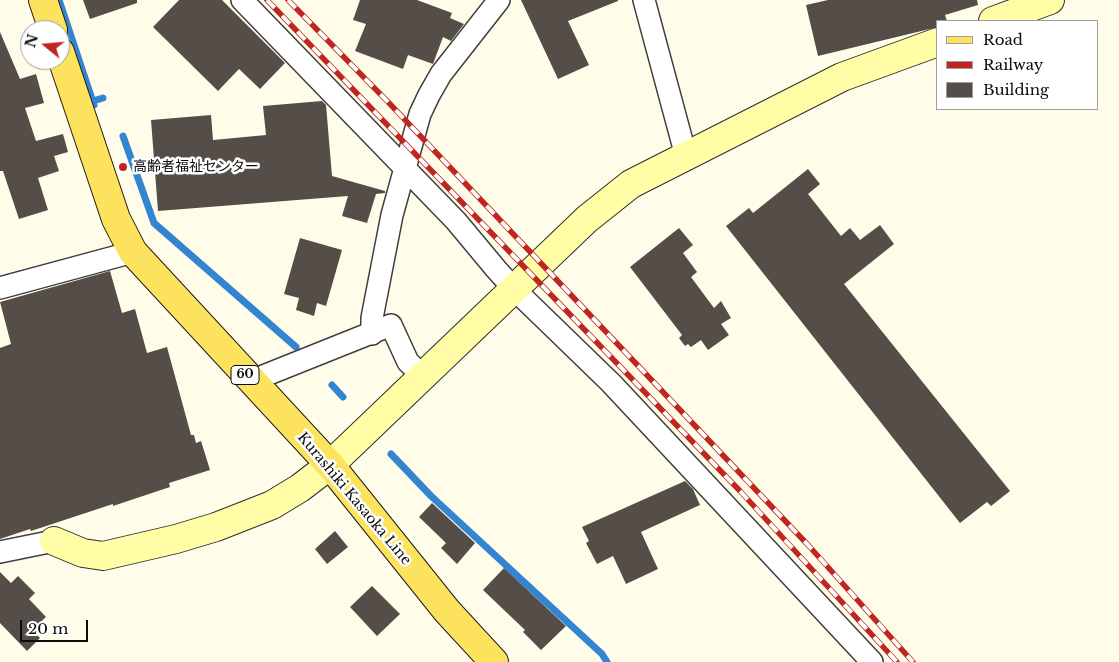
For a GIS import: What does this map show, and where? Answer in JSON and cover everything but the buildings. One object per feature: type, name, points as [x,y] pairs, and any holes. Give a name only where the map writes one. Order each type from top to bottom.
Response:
[{"type":"main road","points":[[42,0],[49,20]]},
{"type":"main road","name":"Kurashiki Kasaoka Line","points":[[66,70],[116,219],[133,252],[330,466],[447,610],[494,662]]},
{"type":"street","points":[[242,0],[456,221],[514,289],[611,383],[872,662]]},
{"type":"street","points":[[372,334],[372,318],[381,264],[392,215],[420,114],[441,74],[499,0]]},
{"type":"street","points":[[644,0],[686,156]]},
{"type":"street","points":[[996,20],[1050,0]]},
{"type":"street","points":[[0,552],[54,541],[83,553],[103,556],[176,539],[216,527],[272,505],[300,488],[330,466],[587,219],[631,184],[842,78],[936,43]]},
{"type":"street","points":[[0,288],[133,252]]},
{"type":"street","points":[[251,381],[391,326],[408,362],[423,376]]},
{"type":"waterway","points":[[59,0],[94,105]]},
{"type":"waterway","points":[[93,101],[103,98]]},
{"type":"waterway","points":[[123,136],[154,223],[296,347]]},
{"type":"waterway","points":[[332,385],[343,397]]},
{"type":"waterway","points":[[391,454],[431,496],[602,654],[607,662]]},
{"type":"railway","points":[[267,0],[740,491],[897,662]]},
{"type":"railway","points":[[288,0],[390,104],[809,546],[913,662]]},
{"type":"place","name":"高齢者福祉センター","points":[[123,167]]}]
